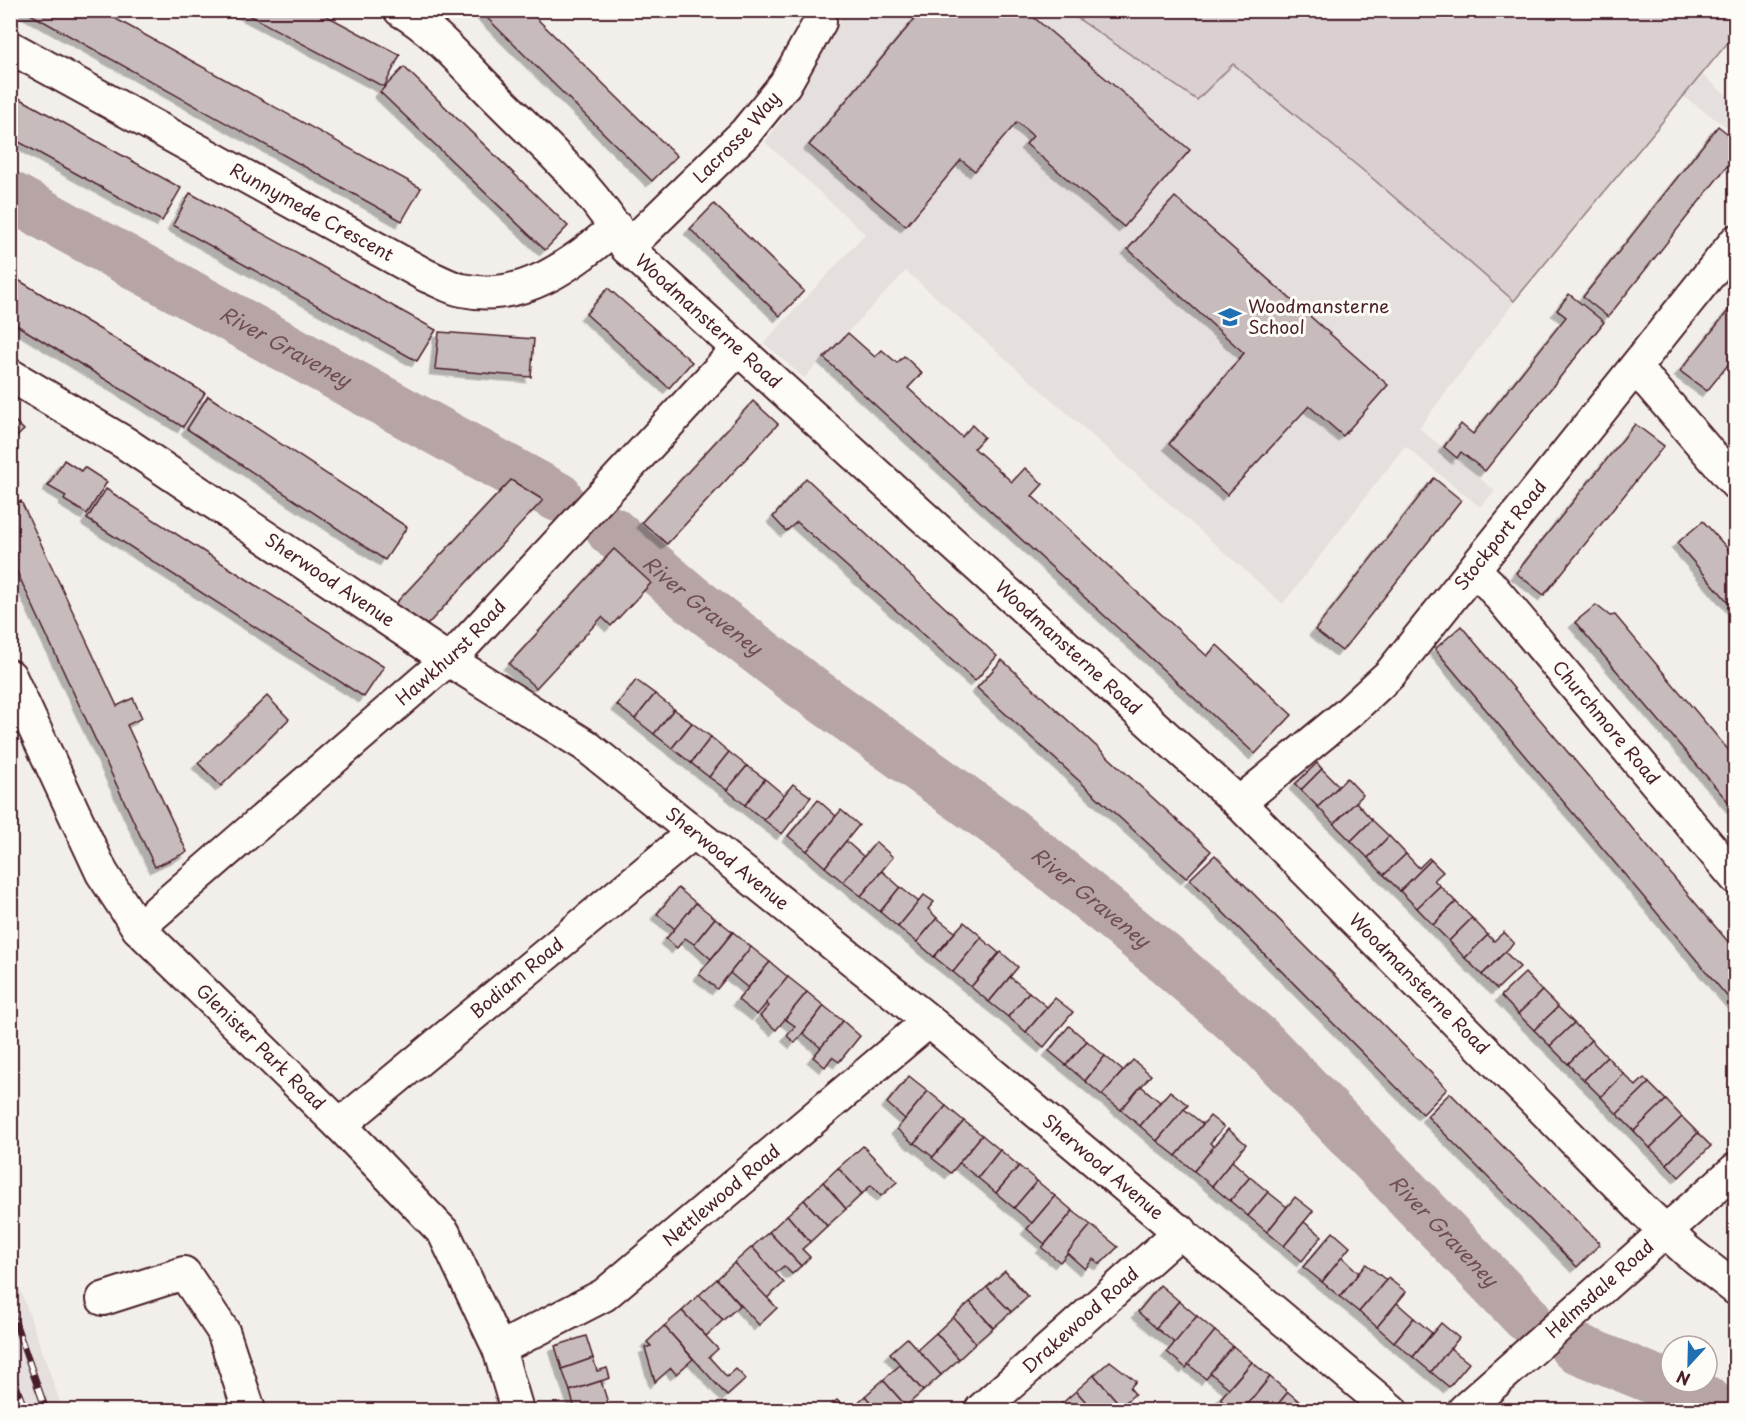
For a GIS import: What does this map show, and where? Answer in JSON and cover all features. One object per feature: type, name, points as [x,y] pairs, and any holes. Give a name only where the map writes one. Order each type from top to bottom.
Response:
[{"type":"street","name":"Woodmansterne Road","points":[[400,10],[414,18],[476,77],[593,195],[622,237],[737,350],[1239,803],[1665,1232],[1736,1290]]},
{"type":"street","name":"Lacrosse Way","points":[[622,237],[745,134],[785,84],[820,22],[819,10]]},
{"type":"street","name":"Runnymede Crescent","points":[[10,47],[427,276],[461,290],[488,292],[518,289],[552,276],[622,237]]},
{"type":"street","name":"Stockport Road","points":[[1239,803],[1373,691],[1390,674],[1736,241]]},
{"type":"street","name":"Hawkhurst Road","points":[[138,928],[460,649],[737,350]]},
{"type":"street","points":[[1634,370],[1650,384],[1736,484]]},
{"type":"street","name":"Sherwood Avenue","points":[[10,375],[142,454],[447,659],[585,745],[929,1021],[1391,1410]]},
{"type":"street","name":"Churchmore Road","points":[[1474,570],[1491,585],[1736,878]]},
{"type":"street","name":"Glenister Park Road","points":[[10,676],[102,873],[138,928],[340,1125],[444,1233],[499,1349],[517,1410]]},
{"type":"street","name":"Bodiam Road","points":[[340,1125],[694,832]]},
{"type":"street","name":"Nettlewood Road","points":[[499,1349],[604,1295],[929,1021]]},
{"type":"street","name":"Helmsdale Road","points":[[1464,1410],[1736,1169]]},
{"type":"street","name":"Drakewood Road","points":[[981,1410],[1181,1231]]},
{"type":"street","points":[[103,1299],[184,1273],[223,1331],[249,1410]]},
{"type":"shaded area","points":[[1735,10],[1735,34],[1514,301],[1371,177],[1233,64],[1197,100],[1067,11]]},
{"type":"shaded area","name":"Woodmansterne School","points":[[845,11],[1067,11],[1196,100],[1232,64],[1371,177],[1695,69],[1735,102],[1735,133],[1680,94],[1515,301],[1419,428],[1495,491],[1480,507],[1405,446],[1283,604],[906,271],[804,378],[764,343],[865,234],[765,142],[783,118]]},
{"type":"shaded area","points":[[11,1263],[63,1410],[11,1410]]},
{"type":"building","points":[[23,10],[100,10],[421,188],[402,221]]},
{"type":"building","points":[[239,10],[316,10],[400,55],[384,87]]},
{"type":"building","points":[[479,10],[528,10],[677,156],[652,181]]},
{"type":"building","points":[[922,10],[1025,10],[1190,150],[1124,227],[1026,144],[1033,136],[1017,122],[975,171],[961,160],[906,226],[809,145]]},
{"type":"building","points":[[404,67],[568,226],[545,250],[380,92]]},
{"type":"building","points":[[10,93],[181,188],[162,221],[10,137]]},
{"type":"building","points":[[1718,126],[1736,140],[1736,155],[1608,317],[1583,297]]},
{"type":"building","points":[[190,193],[436,330],[417,361],[173,225]]},
{"type":"building","points":[[1175,197],[1388,385],[1343,436],[1309,406],[1227,495],[1169,444],[1244,353],[1128,249]]},
{"type":"building","points":[[714,204],[804,291],[780,316],[690,229]]},
{"type":"building","points":[[10,275],[205,393],[183,427],[10,321]]},
{"type":"building","points":[[608,288],[692,362],[669,388],[586,314]]},
{"type":"building","points":[[1569,294],[1604,322],[1485,471],[1461,452],[1457,458],[1444,447],[1461,424],[1473,434],[1566,317],[1557,310]]},
{"type":"building","points":[[1736,301],[1736,355],[1707,391],[1680,371]]},
{"type":"building","points":[[439,332],[534,339],[531,377],[435,369]]},
{"type":"building","points":[[848,333],[875,357],[882,350],[897,363],[904,356],[922,373],[908,388],[962,437],[972,425],[984,437],[974,448],[1012,482],[1025,468],[1043,484],[1032,496],[1207,656],[1217,645],[1292,715],[1255,754],[824,358]]},
{"type":"building","points":[[208,396],[407,527],[385,560],[187,429]]},
{"type":"building","points":[[753,401],[778,424],[667,544],[642,522]]},
{"type":"building","points":[[10,416],[24,430],[10,443]]},
{"type":"building","points":[[1635,424],[1664,446],[1544,595],[1516,573]]},
{"type":"building","points":[[64,460],[81,471],[84,467],[107,482],[87,514],[64,500],[66,496],[48,486]]},
{"type":"building","points":[[806,478],[997,656],[975,681],[797,522],[786,531],[773,517]]},
{"type":"building","points":[[1434,478],[1461,500],[1342,651],[1315,630]]},
{"type":"building","points":[[511,480],[543,500],[427,625],[395,604]]},
{"type":"building","points":[[106,489],[384,667],[364,697],[87,519]]},
{"type":"building","points":[[21,501],[117,706],[133,698],[142,718],[127,725],[187,852],[155,867],[10,557],[10,506]]},
{"type":"building","points":[[1703,521],[1736,558],[1736,611],[1677,543]]},
{"type":"building","points":[[614,549],[651,583],[611,626],[602,617],[536,688],[509,664]]},
{"type":"building","points":[[1596,605],[1610,616],[1615,615],[1736,759],[1736,811],[1575,622]]},
{"type":"building","points":[[1461,626],[1736,951],[1736,1007],[1435,649]]},
{"type":"building","points":[[1002,660],[1211,851],[1186,878],[977,688]]},
{"type":"building","points":[[636,680],[655,694],[635,719],[617,705]]},
{"type":"building","points":[[655,694],[674,709],[654,734],[635,719]]},
{"type":"building","points":[[267,696],[289,719],[221,786],[198,763]]},
{"type":"building","points":[[674,709],[692,723],[672,748],[654,734]]},
{"type":"building","points":[[692,723],[711,737],[691,763],[672,748]]},
{"type":"building","points":[[711,737],[729,752],[709,777],[691,763]]},
{"type":"building","points":[[729,752],[747,766],[727,790],[709,777]]},
{"type":"building","points":[[1317,763],[1322,769],[1301,790],[1295,784]]},
{"type":"building","points":[[747,766],[765,779],[745,805],[727,790]]},
{"type":"building","points":[[1322,769],[1339,786],[1318,807],[1301,790]]},
{"type":"building","points":[[1347,778],[1363,795],[1334,824],[1318,807]]},
{"type":"building","points":[[765,779],[784,795],[764,820],[745,805]]},
{"type":"building","points":[[793,784],[811,797],[782,834],[764,820]]},
{"type":"building","points":[[818,800],[836,816],[807,851],[788,836]]},
{"type":"building","points":[[1356,802],[1372,820],[1351,841],[1334,824]]},
{"type":"building","points":[[841,810],[859,825],[825,867],[807,851]]},
{"type":"building","points":[[1372,820],[1389,836],[1368,858],[1351,841]]},
{"type":"building","points":[[1389,836],[1406,854],[1384,875],[1368,858]]},
{"type":"building","points":[[846,841],[864,857],[843,882],[825,867]]},
{"type":"building","points":[[876,842],[893,857],[861,896],[843,882]]},
{"type":"building","points":[[1406,854],[1419,868],[1429,858],[1431,860],[1400,891],[1384,875]]},
{"type":"building","points":[[1215,855],[1447,1089],[1423,1114],[1190,879]]},
{"type":"building","points":[[1431,860],[1443,872],[1434,880],[1440,886],[1417,908],[1400,891]]},
{"type":"building","points":[[882,871],[900,887],[880,912],[861,896]]},
{"type":"building","points":[[1440,886],[1456,902],[1433,925],[1417,908]]},
{"type":"building","points":[[900,887],[919,902],[898,927],[880,912]]},
{"type":"building","points":[[678,888],[696,903],[675,929],[657,914]]},
{"type":"building","points":[[924,895],[934,902],[928,909],[937,918],[917,942],[898,927]]},
{"type":"building","points":[[1456,902],[1472,918],[1449,941],[1433,925]]},
{"type":"building","points":[[696,903],[715,918],[694,944],[685,938],[677,948],[666,939]]},
{"type":"building","points":[[715,918],[733,932],[711,959],[694,944]]},
{"type":"building","points":[[937,918],[955,932],[934,957],[917,942]]},
{"type":"building","points":[[1472,918],[1488,935],[1465,958],[1449,941]]},
{"type":"building","points":[[964,922],[982,937],[953,972],[934,957]]},
{"type":"building","points":[[733,932],[751,947],[717,989],[699,974]]},
{"type":"building","points":[[1504,932],[1514,943],[1482,975],[1465,958],[1488,935],[1494,941]]},
{"type":"building","points":[[981,938],[999,953],[971,987],[953,972]]},
{"type":"building","points":[[751,947],[770,962],[748,988],[730,973]]},
{"type":"building","points":[[1001,952],[1018,967],[989,1002],[971,987]]},
{"type":"building","points":[[1505,952],[1520,967],[1497,989],[1482,975]]},
{"type":"building","points":[[770,962],[788,977],[757,1015],[738,1000]]},
{"type":"building","points":[[1525,973],[1542,991],[1518,1014],[1501,996]]},
{"type":"building","points":[[788,977],[807,992],[776,1030],[760,1016],[769,1006],[766,1003]]},
{"type":"building","points":[[1010,977],[1029,992],[1008,1017],[989,1002]]},
{"type":"building","points":[[1542,991],[1558,1007],[1534,1030],[1518,1014]]},
{"type":"building","points":[[807,992],[824,1006],[795,1043],[787,1036],[795,1026],[785,1019]]},
{"type":"building","points":[[1029,992],[1047,1007],[1026,1032],[1008,1017]]},
{"type":"building","points":[[1055,998],[1073,1012],[1044,1047],[1026,1032]]},
{"type":"building","points":[[824,1006],[843,1021],[821,1048],[803,1033]]},
{"type":"building","points":[[1558,1007],[1574,1023],[1550,1046],[1534,1030]]},
{"type":"building","points":[[843,1021],[860,1036],[839,1062],[832,1057],[825,1067],[813,1057]]},
{"type":"building","points":[[1574,1023],[1591,1040],[1568,1064],[1550,1046]]},
{"type":"building","points":[[1069,1026],[1087,1041],[1066,1065],[1049,1051]]},
{"type":"building","points":[[1591,1040],[1607,1057],[1584,1080],[1568,1064]]},
{"type":"building","points":[[1087,1041],[1105,1056],[1085,1081],[1066,1065]]},
{"type":"building","points":[[1105,1056],[1123,1071],[1102,1095],[1085,1081]]},
{"type":"building","points":[[1607,1057],[1624,1074],[1601,1097],[1584,1080]]},
{"type":"building","points":[[1133,1060],[1151,1075],[1121,1110],[1102,1095]]},
{"type":"building","points":[[1624,1074],[1636,1086],[1644,1078],[1649,1083],[1617,1114],[1601,1097]]},
{"type":"building","points":[[909,1076],[928,1091],[905,1119],[887,1103]]},
{"type":"building","points":[[1649,1083],[1666,1100],[1634,1131],[1617,1114]]},
{"type":"building","points":[[1141,1086],[1160,1102],[1140,1126],[1121,1110]]},
{"type":"building","points":[[928,1091],[946,1106],[914,1144],[897,1129]]},
{"type":"building","points":[[1170,1091],[1188,1105],[1157,1141],[1140,1126]]},
{"type":"building","points":[[1450,1093],[1600,1244],[1577,1267],[1427,1116]]},
{"type":"building","points":[[1666,1100],[1682,1117],[1650,1148],[1634,1131]]},
{"type":"building","points":[[946,1106],[964,1121],[933,1157],[915,1143]]},
{"type":"building","points":[[1184,1109],[1203,1124],[1176,1156],[1157,1141]]},
{"type":"building","points":[[1210,1116],[1224,1127],[1210,1143],[1214,1147],[1194,1171],[1176,1156]]},
{"type":"building","points":[[1682,1117],[1698,1133],[1667,1164],[1650,1148]]},
{"type":"building","points":[[964,1121],[982,1135],[951,1173],[932,1158]]},
{"type":"building","points":[[1228,1129],[1246,1144],[1212,1186],[1194,1171]]},
{"type":"building","points":[[1698,1133],[1711,1146],[1679,1177],[1667,1164]]},
{"type":"building","points":[[982,1135],[1000,1150],[978,1178],[959,1163]]},
{"type":"building","points":[[863,1146],[897,1182],[881,1196],[871,1185],[862,1194],[838,1168]]},
{"type":"building","points":[[1000,1150],[1019,1166],[996,1193],[978,1178]]},
{"type":"building","points":[[1232,1161],[1250,1177],[1230,1201],[1212,1186]]},
{"type":"building","points":[[1019,1166],[1037,1181],[1014,1208],[996,1193]]},
{"type":"building","points":[[838,1168],[862,1194],[846,1209],[823,1182]]},
{"type":"building","points":[[1250,1177],[1268,1192],[1248,1216],[1230,1201]]},
{"type":"building","points":[[1037,1181],[1055,1196],[1032,1223],[1014,1208]]},
{"type":"building","points":[[823,1182],[846,1209],[827,1226],[804,1200]]},
{"type":"building","points":[[1268,1192],[1287,1207],[1267,1232],[1248,1216]]},
{"type":"building","points":[[1055,1196],[1073,1211],[1045,1244],[1027,1229]]},
{"type":"building","points":[[1295,1197],[1313,1211],[1284,1246],[1267,1232]]},
{"type":"building","points":[[804,1200],[827,1226],[810,1242],[787,1215]]},
{"type":"building","points":[[1073,1211],[1091,1225],[1060,1262],[1042,1248]]},
{"type":"building","points":[[787,1215],[810,1242],[802,1249],[810,1257],[801,1266],[769,1232]]},
{"type":"building","points":[[1304,1222],[1322,1236],[1302,1261],[1284,1246]]},
{"type":"building","points":[[1091,1225],[1118,1247],[1100,1264],[1093,1259],[1085,1269],[1067,1253]]},
{"type":"building","points":[[769,1232],[801,1266],[792,1274],[784,1266],[775,1273],[752,1247]]},
{"type":"building","points":[[1333,1232],[1350,1247],[1322,1282],[1303,1267]]},
{"type":"building","points":[[752,1247],[784,1283],[767,1298],[734,1263]]},
{"type":"building","points":[[1342,1257],[1359,1273],[1340,1297],[1322,1282]]},
{"type":"building","points":[[734,1263],[777,1308],[759,1325],[717,1279]]},
{"type":"building","points":[[1366,1264],[1386,1280],[1359,1312],[1340,1297]]},
{"type":"building","points":[[1005,1271],[1028,1297],[1011,1312],[987,1287]]},
{"type":"building","points":[[1388,1278],[1406,1292],[1377,1327],[1359,1312]]},
{"type":"building","points":[[717,1279],[740,1305],[723,1320],[699,1295]]},
{"type":"building","points":[[1160,1285],[1179,1301],[1156,1328],[1138,1312]]},
{"type":"building","points":[[987,1287],[1011,1312],[993,1328],[970,1302]]},
{"type":"building","points":[[699,1295],[723,1320],[706,1336],[682,1311]]},
{"type":"building","points":[[1179,1301],[1197,1316],[1175,1343],[1156,1328]]},
{"type":"building","points":[[970,1302],[993,1328],[976,1343],[953,1317]]},
{"type":"building","points":[[1397,1303],[1414,1318],[1394,1342],[1377,1327]]},
{"type":"building","points":[[682,1311],[718,1349],[709,1357],[727,1377],[736,1369],[746,1379],[727,1396],[664,1326]]},
{"type":"building","points":[[1197,1316],[1215,1331],[1186,1368],[1167,1352]]},
{"type":"building","points":[[953,1317],[976,1343],[959,1359],[936,1333]]},
{"type":"building","points":[[1414,1318],[1432,1333],[1413,1357],[1394,1342]]},
{"type":"building","points":[[1441,1323],[1459,1338],[1431,1372],[1413,1357]]},
{"type":"building","points":[[664,1326],[693,1359],[676,1374],[671,1368],[655,1382],[645,1348],[651,1346],[647,1342]]},
{"type":"building","points":[[1215,1331],[1233,1346],[1206,1379],[1188,1364]]},
{"type":"building","points":[[936,1333],[959,1359],[941,1375],[917,1350]]},
{"type":"building","points":[[586,1336],[593,1358],[562,1369],[555,1346]]},
{"type":"building","points":[[907,1338],[941,1375],[923,1391],[890,1353]]},
{"type":"building","points":[[1233,1346],[1252,1362],[1229,1388],[1210,1373]]},
{"type":"building","points":[[1450,1348],[1469,1363],[1449,1387],[1431,1372]]},
{"type":"building","points":[[593,1358],[597,1371],[607,1368],[610,1378],[570,1391],[562,1369]]},
{"type":"building","points":[[1110,1361],[1136,1381],[1130,1388],[1135,1394],[1121,1406],[1094,1375]]},
{"type":"building","points":[[1252,1362],[1270,1377],[1242,1410],[1233,1410],[1220,1399]]},
{"type":"building","points":[[900,1365],[923,1391],[906,1406],[883,1380]]},
{"type":"building","points":[[1094,1375],[1122,1407],[1119,1410],[1093,1410],[1076,1391]]},
{"type":"building","points":[[1270,1377],[1288,1392],[1273,1410],[1255,1410],[1248,1404]]},
{"type":"building","points":[[883,1380],[906,1406],[901,1410],[877,1410],[865,1396]]},
{"type":"building","points":[[601,1381],[608,1403],[575,1410],[570,1391]]},
{"type":"building","points":[[1076,1391],[1093,1410],[1061,1410],[1058,1407]]},
{"type":"building","points":[[1288,1392],[1306,1407],[1303,1410],[1273,1410]]},
{"type":"building","points":[[865,1396],[877,1410],[850,1410]]},
{"type":"building","points":[[837,1400],[847,1410],[825,1410]]},
{"type":"building","points":[[608,1403],[610,1410],[584,1410]]},
{"type":"waterway","name":"River Graveney","points":[[10,196],[558,497]]},
{"type":"waterway","name":"River Graveney","points":[[611,531],[690,598],[802,684],[1007,830],[1162,956],[1259,1040],[1526,1317]]},
{"type":"waterway","name":"River Graveney","points":[[1574,1347],[1707,1401],[1716,1410]]},
{"type":"railway","points":[[10,1308],[46,1410]]},
{"type":"railway","points":[[10,1369],[25,1410]]},
{"type":"place","name":"Woodmansterne School","points":[[1230,317]]}]
